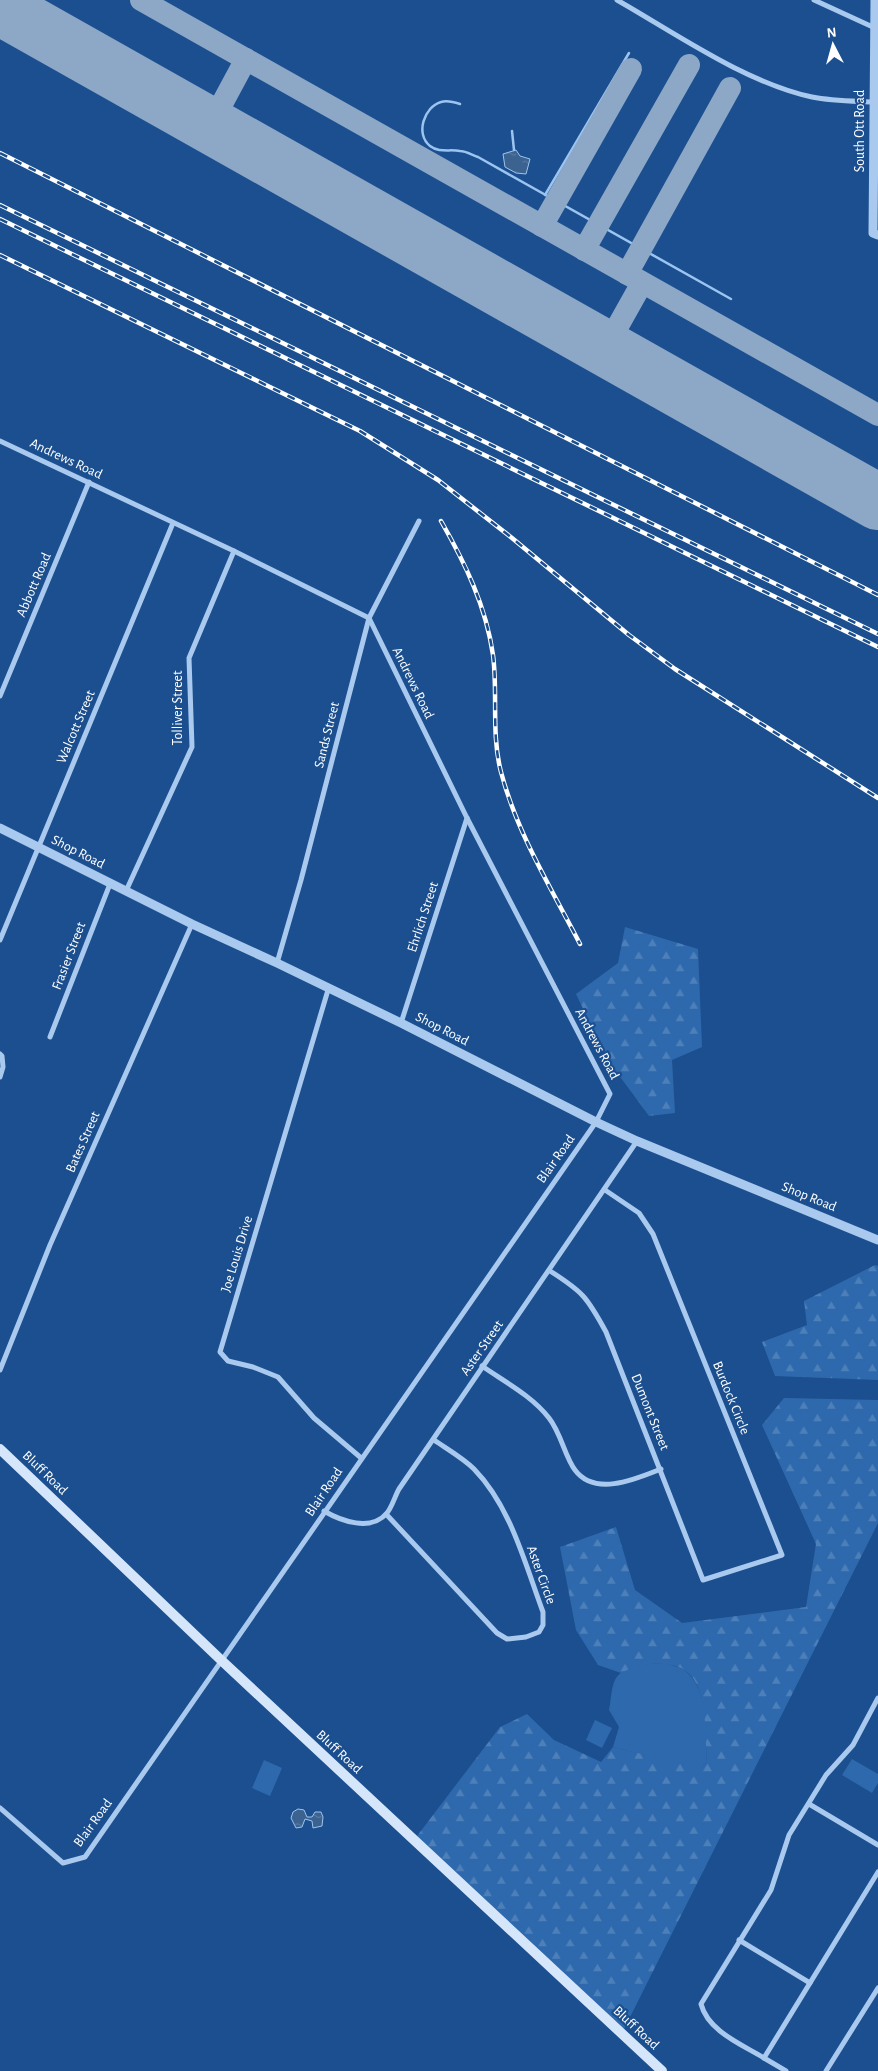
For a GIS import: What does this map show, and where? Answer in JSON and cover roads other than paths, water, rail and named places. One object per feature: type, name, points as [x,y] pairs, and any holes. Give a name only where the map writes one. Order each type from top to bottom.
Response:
[{"type":"main road","name":"Bluff Road","points":[[0,1449],[221,1660],[662,2071]]},
{"type":"street","points":[[617,0],[738,69],[778,86],[812,97],[873,102]]},
{"type":"street","points":[[814,0],[877,29]]},
{"type":"street","name":"South Ott Road","points":[[875,0],[877,29],[873,102],[876,234]]},
{"type":"street","name":"Andrews Road","points":[[0,441],[234,551],[369,618],[466,818],[610,1094],[596,1122]]},
{"type":"street","name":"Abbott Road","points":[[0,696],[89,482]]},
{"type":"street","name":"Sands Street","points":[[277,963],[302,880],[369,618],[419,521]]},
{"type":"street","name":"Walcott Street","points":[[0,940],[173,523]]},
{"type":"street","name":"Tolliver Street","points":[[126,891],[192,747],[189,658],[234,551]]},
{"type":"street","name":"Ehrlich Street","points":[[401,1023],[466,818]]},
{"type":"street","name":"Shop Road","points":[[0,828],[192,924],[401,1023],[596,1122],[637,1141],[878,1240]]},
{"type":"street","name":"Frasier Street","points":[[50,1037],[110,884]]},
{"type":"street","name":"Bates Street","points":[[0,1370],[50,1245],[192,924]]},
{"type":"street","name":"Joe Louis Drive","points":[[328,990],[220,1352],[228,1361],[253,1367],[278,1377],[314,1418],[360,1458]]},
{"type":"street","points":[[0,1054],[3,1066],[0,1077]]},
{"type":"street","name":"Blair Road","points":[[0,1808],[63,1863],[85,1857],[360,1458],[596,1122]]},
{"type":"street","name":"Aster Street","points":[[386,1514],[399,1489],[434,1440],[482,1366],[550,1271],[637,1141]]},
{"type":"street","name":"Burdock Circle","points":[[605,1190],[638,1213],[653,1234],[782,1556],[703,1580]]},
{"type":"street","name":"Dumont Street","points":[[550,1271],[579,1290],[592,1306],[606,1332],[703,1580]]},
{"type":"street","points":[[482,1366],[532,1400],[550,1418],[575,1470],[591,1482],[610,1484],[630,1481],[661,1469]]},
{"type":"street","name":"Aster Circle","points":[[386,1514],[497,1633],[507,1639],[526,1637],[539,1632],[543,1625],[544,1612],[512,1527],[490,1487],[473,1468],[434,1440]]},
{"type":"street","points":[[324,1511],[338,1520],[355,1523],[373,1522],[386,1514]]},
{"type":"street","points":[[786,2071],[727,2037],[704,2016],[701,2004],[771,1890],[789,1835],[826,1775],[853,1745],[878,1698]]},
{"type":"street","points":[[809,1804],[878,1845]]},
{"type":"street","points":[[764,2058],[878,1872]]},
{"type":"street","points":[[739,1940],[810,1983]]},
{"type":"street","points":[[826,2071],[878,1988]]},
{"type":"water","points":[[516,150],[520,156],[530,159],[526,174],[516,173],[505,167],[503,154]]},
{"type":"water","points":[[298,1809],[304,1810],[307,1817],[312,1817],[315,1812],[321,1812],[323,1817],[322,1826],[313,1828],[312,1821],[305,1819],[302,1827],[296,1828],[291,1818],[293,1812]]},
{"type":"waterway","points":[[545,195],[629,53]]},
{"type":"waterway","points":[[460,104],[443,101],[430,109],[423,121],[422,128],[425,141],[430,146],[441,150],[456,150],[478,157],[731,299]]},
{"type":"waterway","points":[[512,131],[514,150]]},
{"type":"railway","points":[[0,153],[878,595]]},
{"type":"railway","points":[[0,205],[878,634]]},
{"type":"railway","points":[[0,219],[878,647]]},
{"type":"railway","points":[[0,255],[360,431],[438,480],[512,538],[629,635],[675,669],[878,798]]},
{"type":"railway","points":[[441,521],[473,585],[490,637],[494,669],[496,743],[501,772],[508,795],[525,838],[580,944]]}]
